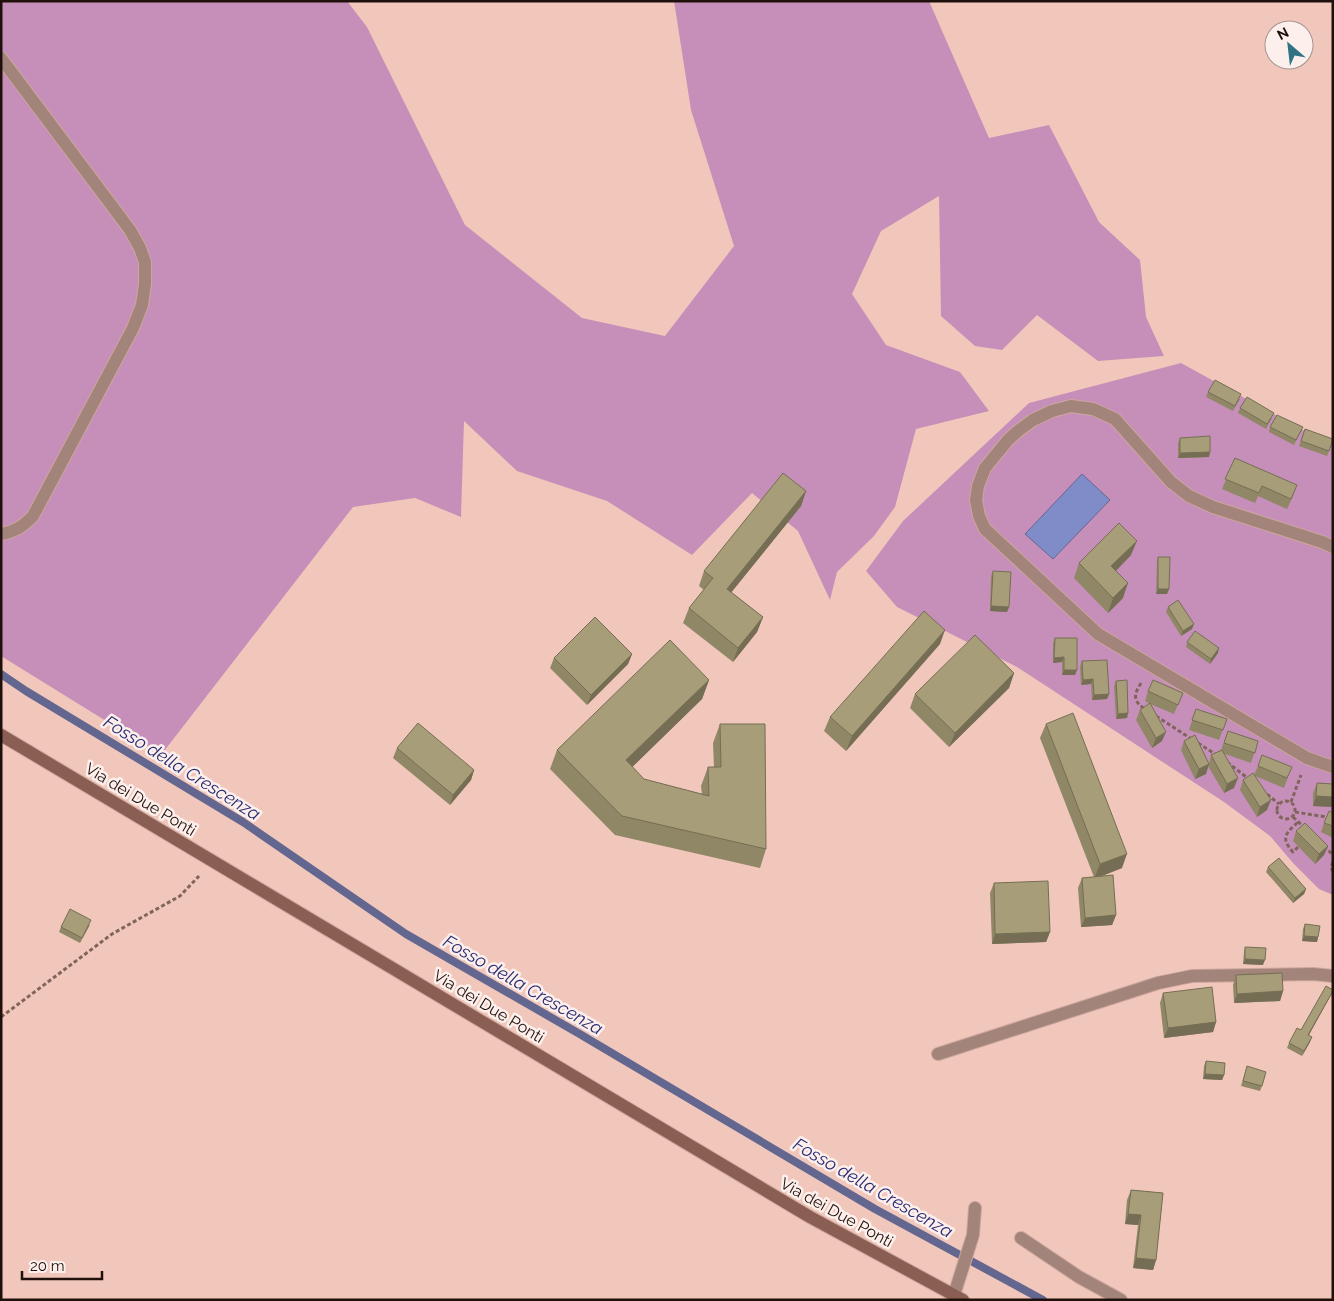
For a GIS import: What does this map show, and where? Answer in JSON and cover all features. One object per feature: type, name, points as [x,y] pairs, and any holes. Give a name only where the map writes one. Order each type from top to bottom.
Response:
[{"type":"street","name":"Via dei Due Ponti","points":[[1,735],[810,1217],[958,1298]]},
{"type":"lane","points":[[1,58],[130,230],[146,262],[142,305],[129,337],[33,516],[22,527],[1,534]]},
{"type":"lane","points":[[1333,547],[1213,507],[1189,496],[1171,482],[1115,419],[1093,409],[1071,406],[1052,411],[1034,420],[1008,440],[985,468],[978,486],[976,500],[979,516],[985,529],[1098,634],[1307,758],[1333,768]]},
{"type":"lane","points":[[938,1054],[1150,986],[1192,976],[1313,974],[1333,976]]},
{"type":"lane","points":[[958,1298],[961,1273],[973,1234],[975,1208]]},
{"type":"lane","points":[[1021,1238],[1079,1277],[1121,1300]]},
{"type":"path","points":[[1152,666],[1136,691],[1137,702],[1219,756]]},
{"type":"path","points":[[1290,802],[1307,758]]},
{"type":"path","points":[[1226,761],[1279,804]]},
{"type":"path","points":[[1267,800],[1271,797]]},
{"type":"path","points":[[1285,801],[1290,802],[1294,806],[1295,812],[1288,819],[1282,819],[1277,809],[1279,804],[1285,801]]},
{"type":"path","points":[[1295,812],[1333,818]]},
{"type":"path","points":[[1293,816],[1310,834]]},
{"type":"path","points":[[1298,822],[1285,836],[1285,841],[1292,852],[1298,847]]},
{"type":"path","points":[[1318,849],[1323,846],[1325,841]]},
{"type":"path","points":[[1323,846],[1333,855]]},
{"type":"path","points":[[1,1017],[112,934],[180,896],[213,861]]},
{"type":"path","points":[[1333,862],[1331,867],[1333,872]]},
{"type":"shaded area","points":[[1,1],[347,1],[367,27],[465,225],[582,318],[665,336],[734,246],[691,110],[674,1],[929,1],[989,138],[1049,125],[1099,222],[1140,260],[1146,317],[1164,356],[1098,361],[1037,315],[1002,350],[975,346],[941,316],[939,196],[881,231],[852,294],[886,345],[960,372],[989,411],[916,429],[895,507],[874,536],[837,572],[830,600],[798,531],[752,493],[692,555],[607,501],[517,471],[464,421],[461,517],[415,498],[353,507],[161,755],[1,656]]},
{"type":"shaded area","points":[[1181,363],[1333,445],[1333,895],[1319,889],[1270,836],[1224,802],[1017,667],[897,607],[866,571],[903,521],[1029,403]]},
{"type":"water","points":[[1082,474],[1110,500],[1053,559],[1025,534]]},
{"type":"building","points":[[1215,380],[1241,394],[1235,406],[1208,392]]},
{"type":"building","points":[[1247,397],[1274,413],[1267,424],[1240,408]]},
{"type":"building","points":[[1277,415],[1303,427],[1296,440],[1270,427]]},
{"type":"building","points":[[1305,429],[1333,439],[1329,451],[1301,441]]},
{"type":"building","points":[[1210,436],[1210,452],[1180,453],[1180,438]]},
{"type":"building","points":[[1235,458],[1297,485],[1291,499],[1262,486],[1259,493],[1225,479]]},
{"type":"building","points":[[783,473],[806,491],[727,589],[763,617],[738,648],[689,608],[713,578],[704,571]]},
{"type":"building","points":[[1119,523],[1137,541],[1111,566],[1128,583],[1113,598],[1079,563]]},
{"type":"building","points":[[1158,557],[1170,557],[1169,589],[1158,589]]},
{"type":"building","points":[[993,571],[1011,572],[1009,607],[991,606]]},
{"type":"building","points":[[1178,600],[1194,624],[1183,631],[1168,607]]},
{"type":"building","points":[[924,611],[945,630],[852,736],[830,717]]},
{"type":"building","points":[[595,617],[632,654],[591,695],[554,658]]},
{"type":"building","points":[[1195,631],[1219,648],[1211,659],[1187,642]]},
{"type":"building","points":[[975,635],[1014,673],[955,733],[915,694]]},
{"type":"building","points":[[1055,638],[1077,638],[1077,670],[1064,670],[1064,657],[1054,658]]},
{"type":"building","points":[[670,640],[709,680],[626,760],[644,779],[709,796],[708,767],[721,767],[720,724],[765,724],[766,849],[622,816],[557,750]]},
{"type":"building","points":[[1107,660],[1109,694],[1094,695],[1093,679],[1083,680],[1082,661]]},
{"type":"building","points":[[1127,680],[1128,713],[1118,714],[1116,681]]},
{"type":"building","points":[[1153,680],[1183,693],[1178,705],[1148,691]]},
{"type":"building","points":[[1150,703],[1166,732],[1156,738],[1140,710]]},
{"type":"building","points":[[1196,709],[1227,719],[1223,730],[1192,720]]},
{"type":"building","points":[[1073,713],[1127,854],[1100,864],[1046,724]]},
{"type":"building","points":[[418,723],[474,770],[453,795],[397,748]]},
{"type":"building","points":[[1228,731],[1258,741],[1255,753],[1224,743]]},
{"type":"building","points":[[1195,735],[1209,764],[1199,769],[1184,741]]},
{"type":"building","points":[[1222,750],[1238,778],[1227,784],[1211,755]]},
{"type":"building","points":[[1262,755],[1292,767],[1287,778],[1258,766]]},
{"type":"building","points":[[1253,773],[1271,800],[1260,807],[1243,780]]},
{"type":"building","points":[[1317,783],[1333,784],[1333,797],[1316,796]]},
{"type":"building","points":[[1329,811],[1333,813],[1333,826],[1324,823]]},
{"type":"building","points":[[1305,823],[1328,846],[1319,854],[1296,831]]},
{"type":"building","points":[[1279,858],[1306,889],[1295,898],[1268,867]]},
{"type":"building","points":[[1113,875],[1116,915],[1085,918],[1082,878]]},
{"type":"building","points":[[1048,881],[1050,932],[995,934],[994,883]]},
{"type":"building","points":[[70,909],[91,920],[82,938],[61,927]]},
{"type":"building","points":[[1305,924],[1320,926],[1318,937],[1304,936]]},
{"type":"building","points":[[1245,947],[1266,948],[1265,960],[1245,959]]},
{"type":"building","points":[[1282,973],[1283,991],[1237,994],[1236,975]]},
{"type":"building","points":[[1326,986],[1333,991],[1308,1035],[1312,1037],[1304,1051],[1289,1043],[1297,1028],[1301,1030]]},
{"type":"building","points":[[1212,987],[1216,1022],[1168,1028],[1163,993]]},
{"type":"building","points":[[1206,1061],[1225,1063],[1224,1075],[1205,1074]]},
{"type":"building","points":[[1247,1066],[1266,1072],[1262,1086],[1243,1081]]},
{"type":"building","points":[[1131,1190],[1163,1193],[1156,1260],[1136,1258],[1141,1215],[1128,1214]]},
{"type":"waterway","name":"Fosso della Crescenza","points":[[1,674],[243,822],[406,934],[578,1033],[875,1209],[1043,1300]]}]
